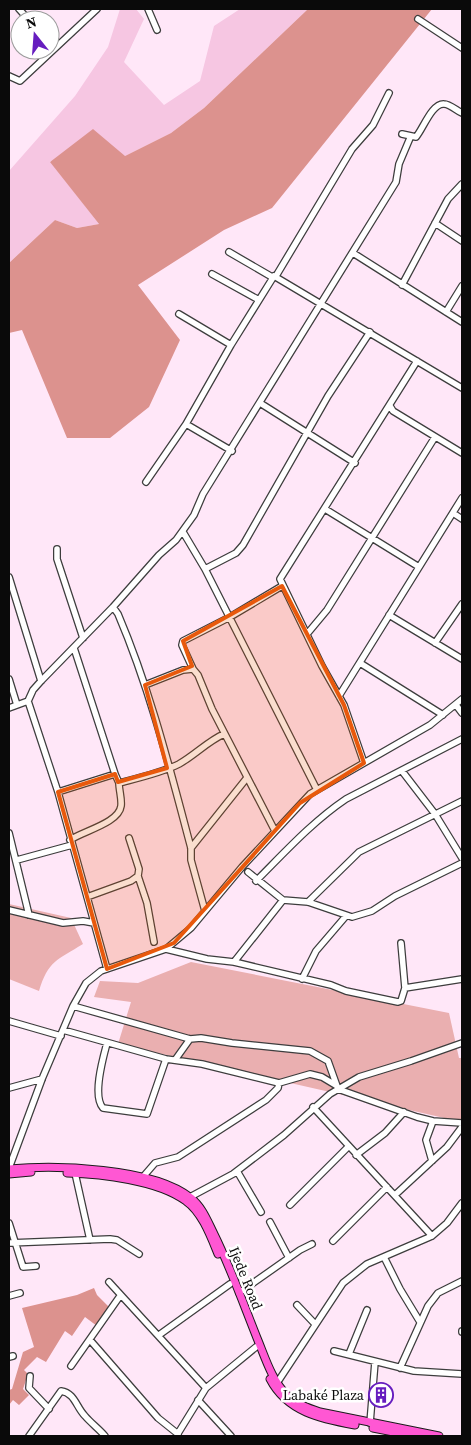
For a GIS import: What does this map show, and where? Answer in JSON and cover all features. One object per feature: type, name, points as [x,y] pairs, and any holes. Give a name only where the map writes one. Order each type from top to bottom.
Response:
[{"type":"main road","name":"Ijede Road","points":[[9,1168],[76,1168],[142,1178],[172,1186],[190,1197],[200,1207],[212,1229],[277,1383],[285,1394],[302,1406],[320,1412],[439,1436]]},
{"type":"main road","name":"Ijede Road","points":[[9,1174],[34,1172],[75,1173],[140,1183],[169,1191],[187,1201],[200,1217],[276,1391],[290,1404],[318,1417],[386,1434],[414,1436]]},
{"type":"street","points":[[60,43],[97,9]]},
{"type":"street","points":[[148,9],[157,30]]},
{"type":"street","points":[[418,19],[462,48]]},
{"type":"street","points":[[9,76],[20,81],[42,60]]},
{"type":"street","points":[[146,482],[186,424],[231,345],[352,149],[373,125],[390,93]]},
{"type":"street","points":[[107,969],[58,792],[28,701],[33,690],[41,681],[112,608],[158,555],[183,532],[194,515],[203,494],[232,450],[396,182],[399,164],[410,138],[418,135],[434,110],[441,104],[462,113]]},
{"type":"street","points":[[402,134],[410,138]]},
{"type":"street","points":[[402,285],[448,199],[462,184]]},
{"type":"street","points":[[436,223],[462,241]]},
{"type":"street","points":[[229,252],[322,303],[462,388]]},
{"type":"street","points":[[353,253],[462,322]]},
{"type":"street","points":[[212,274],[259,300]]},
{"type":"street","points":[[446,312],[462,286]]},
{"type":"street","points":[[179,314],[231,345]]},
{"type":"street","points":[[205,569],[236,553],[243,545],[306,434],[370,332]]},
{"type":"street","points":[[364,763],[350,719],[282,586],[281,577],[417,361]]},
{"type":"street","points":[[260,403],[354,463]]},
{"type":"street","points":[[390,406],[393,411],[462,453]]},
{"type":"street","points":[[186,424],[232,450]]},
{"type":"street","points":[[308,634],[328,610],[435,437]]},
{"type":"street","points":[[339,696],[462,498]]},
{"type":"street","points":[[325,509],[419,568]]},
{"type":"street","points":[[453,513],[462,519]]},
{"type":"street","points":[[183,532],[205,569],[317,790]]},
{"type":"street","points":[[57,549],[57,559],[83,638]]},
{"type":"street","points":[[9,578],[41,681]]},
{"type":"street","points":[[275,831],[224,734],[198,675],[193,669],[182,645],[183,641],[230,618],[282,586]]},
{"type":"street","points":[[435,643],[462,604]]},
{"type":"street","points":[[112,608],[118,614],[145,685],[191,848],[191,860],[205,911]]},
{"type":"street","points":[[390,615],[462,659]]},
{"type":"street","points":[[17,860],[71,842],[81,833],[110,821],[120,812],[118,782],[74,648]]},
{"type":"street","points":[[360,663],[443,715]]},
{"type":"street","points":[[145,685],[183,670],[193,669]]},
{"type":"street","points":[[9,680],[17,705]]},
{"type":"street","points":[[9,1168],[42,1079],[73,1006],[86,983],[107,969],[166,949],[191,928],[300,803],[317,790],[411,737],[462,699]]},
{"type":"street","points":[[9,708],[28,701]]},
{"type":"street","points":[[456,705],[462,713]]},
{"type":"street","points":[[118,782],[168,768],[196,754],[224,734]]},
{"type":"street","points":[[256,881],[312,825],[330,810],[346,799],[462,739]]},
{"type":"street","points":[[402,771],[435,814],[462,858]]},
{"type":"street","points":[[58,792],[115,774]]},
{"type":"street","points":[[191,848],[246,778]]},
{"type":"street","points":[[308,902],[359,852],[462,800]]},
{"type":"street","points":[[9,833],[30,915]]},
{"type":"street","points":[[129,838],[139,869],[138,876],[147,903],[154,942]]},
{"type":"street","points":[[248,872],[256,881],[283,900],[308,902],[346,916],[358,916],[372,911],[395,896],[462,863]]},
{"type":"street","points":[[87,897],[131,881],[138,876]]},
{"type":"street","points":[[234,962],[283,900]]},
{"type":"street","points":[[9,910],[63,923],[83,921],[94,923]]},
{"type":"street","points":[[302,979],[316,951],[346,916]]},
{"type":"street","points":[[166,949],[206,959],[234,962],[398,1002],[401,1001],[404,988],[401,943]]},
{"type":"street","points":[[404,988],[462,979]]},
{"type":"street","points":[[73,1006],[190,1039],[201,1038],[310,1051],[328,1061],[337,1087]]},
{"type":"street","points":[[9,1021],[107,1043],[166,1059],[202,1064],[280,1083],[310,1074],[322,1077],[337,1087],[404,1112],[433,1121],[462,1125],[447,1147],[394,1195]]},
{"type":"street","points":[[175,1060],[190,1039]]},
{"type":"street","points":[[107,1043],[100,1062],[99,1100],[103,1108],[147,1114],[166,1059]]},
{"type":"street","points":[[190,1197],[237,1171],[284,1135],[337,1087],[359,1077],[462,1043]]},
{"type":"street","points":[[9,1088],[42,1079]]},
{"type":"street","points":[[142,1178],[155,1162],[178,1157],[266,1100],[278,1088],[280,1083]]},
{"type":"street","points":[[313,1107],[432,1236]]},
{"type":"street","points":[[356,1154],[385,1133],[404,1112]]},
{"type":"street","points":[[432,1161],[426,1140],[433,1121]]},
{"type":"street","points":[[290,1205],[348,1147]]},
{"type":"street","points":[[237,1171],[261,1212]]},
{"type":"street","points":[[75,1173],[90,1240]]},
{"type":"street","points":[[333,1241],[387,1187]]},
{"type":"street","points":[[277,1383],[332,1297],[348,1278],[368,1264],[432,1236],[447,1223],[462,1203]]},
{"type":"street","points":[[270,1222],[290,1258]]},
{"type":"street","points":[[9,1223],[12,1243],[23,1267],[36,1266]]},
{"type":"street","points":[[12,1243],[117,1240],[139,1254]]},
{"type":"street","points":[[239,1293],[312,1244]]},
{"type":"street","points":[[384,1257],[400,1289],[420,1322]]},
{"type":"street","points":[[109,1282],[181,1363],[206,1388]]},
{"type":"street","points":[[400,1368],[428,1306],[438,1294],[462,1282]]},
{"type":"street","points":[[158,1335],[230,1284]]},
{"type":"street","points":[[9,1296],[20,1293]]},
{"type":"street","points":[[71,1366],[120,1296]]},
{"type":"street","points":[[297,1305],[315,1324]]},
{"type":"street","points":[[349,1354],[367,1310]]},
{"type":"street","points":[[90,1340],[158,1418],[177,1435],[206,1388],[230,1366],[256,1347]]},
{"type":"street","points":[[334,1351],[414,1371],[462,1374]]},
{"type":"street","points":[[370,1423],[375,1362]]},
{"type":"street","points":[[30,1376],[29,1388],[49,1409]]},
{"type":"street","points":[[29,1436],[61,1391],[74,1398],[82,1414],[105,1436]]},
{"type":"street","points":[[198,1400],[231,1436]]},
{"type":"street","points":[[95,1436],[100,1430]]},
{"type":"highlighted area","points":[[282,586],[344,705],[364,763],[300,803],[174,943],[107,969],[58,792],[115,774],[118,782],[167,768],[145,685],[192,666],[183,641]]},
{"type":"shaded area","points":[[120,9],[136,9],[144,19],[124,62],[164,105],[200,81],[214,26],[240,9],[308,9],[204,108],[171,133],[125,156],[50,161],[99,224],[77,228],[55,220],[9,263],[9,171],[75,96],[108,47]]},
{"type":"shaded area","points":[[308,9],[432,9],[272,208],[224,230],[138,285],[180,340],[149,407],[110,438],[67,438],[22,330],[9,333],[9,263],[55,220],[77,228],[99,224],[50,162],[93,129],[125,156],[171,133],[204,108]]},
{"type":"shaded area","points":[[9,904],[71,918],[83,944],[60,958],[50,967],[39,991],[9,979]]},
{"type":"shaded area","points":[[191,962],[449,1013],[459,1058],[462,1058],[462,1122],[118,1044],[131,1002],[94,997],[100,981],[138,983]]},
{"type":"shaded area","points":[[94,1288],[97,1295],[109,1307],[97,1326],[85,1317],[72,1336],[65,1331],[46,1362],[37,1357],[24,1370],[28,1374],[23,1389],[29,1395],[19,1405],[13,1400],[9,1405],[9,1390],[12,1389],[23,1352],[34,1347],[22,1308],[77,1295]]},
{"type":"place","name":"Labaké Plaza","points":[[381,1395]]}]
